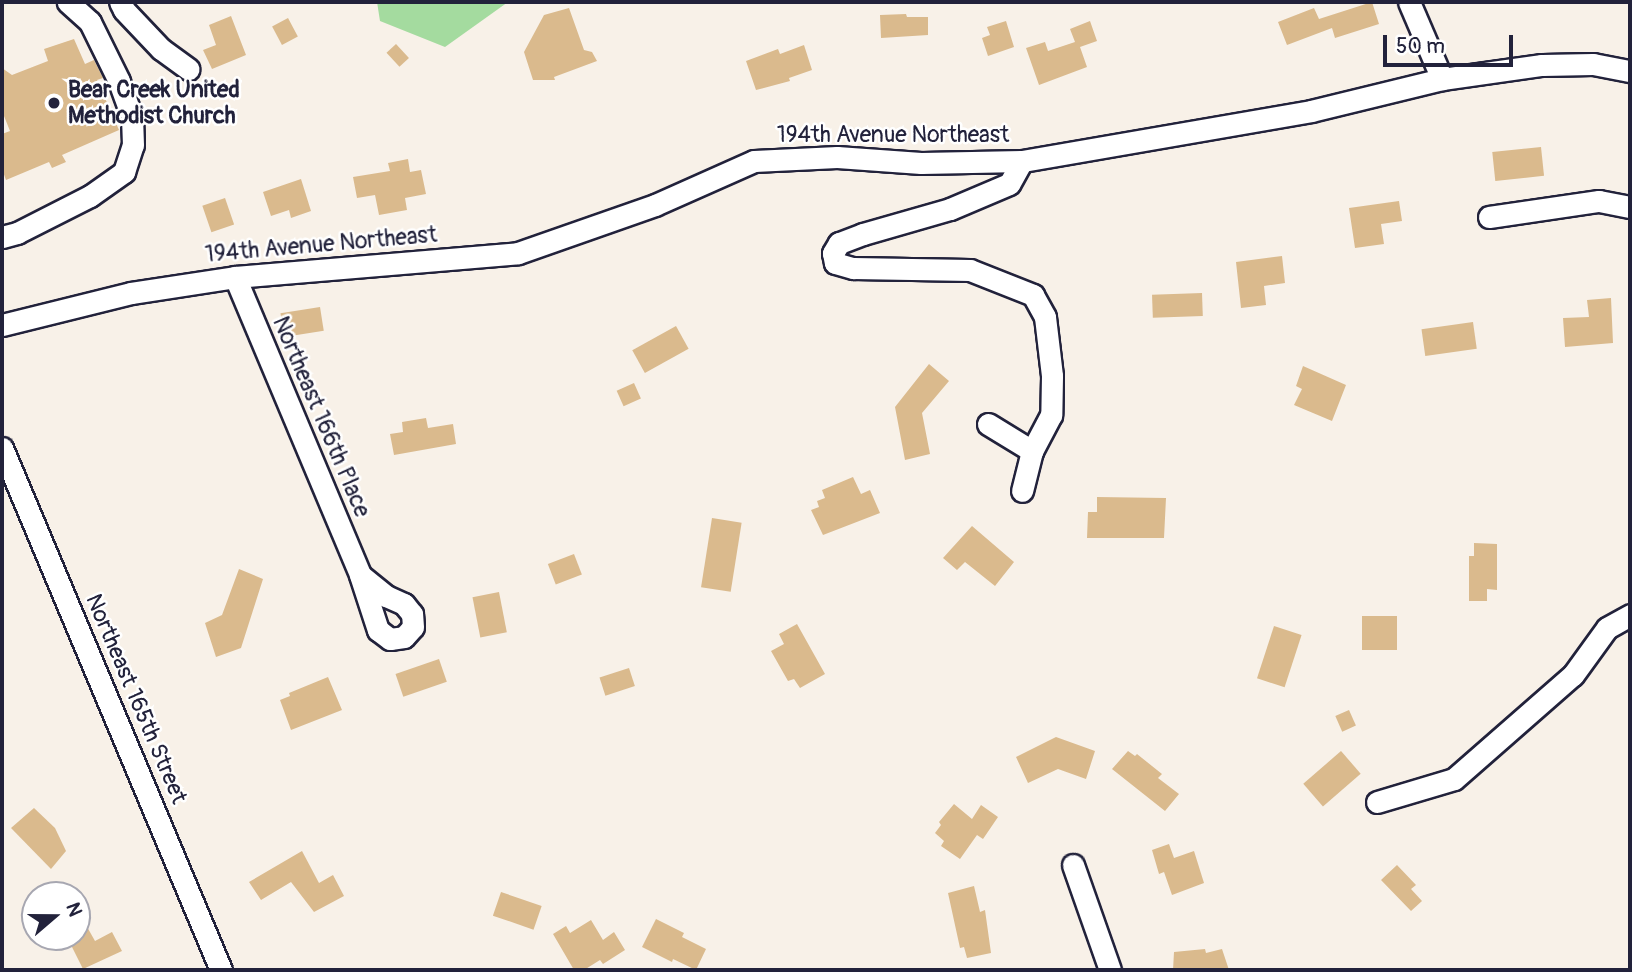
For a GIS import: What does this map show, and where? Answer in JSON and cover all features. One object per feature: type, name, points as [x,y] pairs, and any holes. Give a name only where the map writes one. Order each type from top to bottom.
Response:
[{"type":"street","points":[[2,237],[17,233],[90,196],[124,172],[133,145],[132,117],[119,81],[90,22],[68,2]]},
{"type":"street","points":[[120,2],[124,10],[161,49],[189,69]]},
{"type":"street","points":[[1409,2],[1442,79]]},
{"type":"street","name":"194th Avenue Northeast","points":[[2,325],[131,293],[235,277],[518,253],[655,205],[754,161],[837,157],[933,164],[1022,162],[1311,111],[1442,79],[1542,65],[1593,64],[1630,71]]},
{"type":"street","points":[[1022,162],[1009,184],[950,209],[863,233],[839,243],[833,253],[835,263],[853,268],[970,270],[1033,295],[1045,317],[1052,376],[1051,415],[1032,451],[1022,491]]},
{"type":"street","points":[[1489,217],[1599,201],[1630,207]]},
{"type":"street","name":"Northeast 166th Place","points":[[235,277],[360,575]]},
{"type":"street","points":[[988,424],[1032,451]]},
{"type":"street","name":"Northeast 165th Street","points":[[2,448],[221,970]]},
{"type":"street","points":[[1377,802],[1454,779],[1573,675],[1607,628],[1629,615]]},
{"type":"street","points":[[1073,865],[1110,970]]},
{"type":"green space","points":[[377,2],[508,2],[445,47],[380,21]]},
{"type":"building","points":[[1372,2],[1379,24],[1335,38],[1332,28],[1287,45],[1278,22],[1314,8],[1319,19]]},
{"type":"building","points":[[569,8],[584,50],[592,52],[597,61],[554,77],[555,80],[533,80],[524,52],[544,15]]},
{"type":"building","points":[[906,14],[907,17],[928,17],[928,35],[881,38],[880,15]]},
{"type":"building","points":[[231,16],[246,55],[212,69],[203,50],[216,45],[209,25]]},
{"type":"building","points":[[288,18],[298,37],[282,45],[272,26]]},
{"type":"building","points":[[1006,21],[1014,47],[988,56],[982,38],[990,35],[987,27]]},
{"type":"building","points":[[1090,21],[1097,41],[1080,47],[1087,67],[1039,85],[1026,48],[1045,42],[1048,51],[1075,42],[1070,29]]},
{"type":"building","name":"Bear Creek United Methodist Church","points":[[74,39],[85,64],[94,60],[103,78],[97,80],[119,130],[62,155],[66,162],[52,168],[49,162],[6,180],[2,169],[2,134],[10,131],[2,111],[2,68],[12,75],[48,61],[44,49]]},
{"type":"building","points":[[396,44],[409,58],[399,67],[386,53]]},
{"type":"building","points":[[804,45],[812,70],[789,78],[790,81],[756,90],[746,61],[778,49],[780,54]]},
{"type":"building","points":[[1541,147],[1544,176],[1495,181],[1492,152]]},
{"type":"building","points":[[408,159],[410,172],[421,170],[426,194],[405,198],[407,210],[379,215],[375,195],[357,198],[353,177],[390,171],[388,163]]},
{"type":"building","points":[[301,179],[311,211],[291,218],[289,210],[271,216],[263,192]]},
{"type":"building","points":[[225,198],[234,224],[211,232],[202,206]]},
{"type":"building","points":[[1399,201],[1402,221],[1381,224],[1384,244],[1355,248],[1349,208]]},
{"type":"building","points":[[1282,256],[1285,283],[1264,286],[1266,305],[1241,308],[1236,262]]},
{"type":"building","points":[[1202,293],[1203,316],[1153,318],[1152,295]]},
{"type":"building","points":[[1611,298],[1613,343],[1565,347],[1563,318],[1589,317],[1587,300]]},
{"type":"building","points":[[320,307],[324,331],[284,337],[280,313]]},
{"type":"building","points":[[1473,322],[1477,349],[1425,356],[1422,329]]},
{"type":"building","points":[[676,326],[689,349],[645,373],[632,350]]},
{"type":"building","points":[[929,364],[949,381],[922,413],[930,454],[905,460],[895,407]]},
{"type":"building","points":[[1303,366],[1346,385],[1332,421],[1294,405],[1302,389],[1296,386]]},
{"type":"building","points":[[634,383],[641,399],[624,406],[617,391]]},
{"type":"building","points":[[426,418],[428,428],[453,424],[456,444],[394,455],[390,434],[403,432],[402,422]]},
{"type":"building","points":[[853,477],[861,494],[870,490],[880,513],[823,535],[811,510],[819,507],[817,501],[825,498],[822,490]]},
{"type":"building","points":[[1097,497],[1166,498],[1164,538],[1087,538],[1088,512],[1097,512]]},
{"type":"building","points":[[712,518],[742,523],[731,592],[701,587]]},
{"type":"building","points":[[972,526],[1014,562],[995,586],[965,562],[957,570],[943,558]]},
{"type":"building","points":[[1474,543],[1497,544],[1497,590],[1487,589],[1487,601],[1469,601],[1469,556],[1474,556]]},
{"type":"building","points":[[574,554],[582,575],[556,585],[548,564]]},
{"type":"building","points":[[239,569],[263,579],[241,648],[216,657],[205,623],[222,615]]},
{"type":"building","points":[[499,592],[507,632],[480,637],[472,597]]},
{"type":"building","points":[[1362,616],[1397,616],[1397,650],[1362,650]]},
{"type":"building","points":[[797,624],[825,674],[800,688],[794,679],[788,681],[771,651],[784,644],[779,634]]},
{"type":"building","points":[[1274,626],[1302,635],[1285,687],[1257,678]]},
{"type":"building","points":[[439,659],[447,682],[403,697],[396,674]]},
{"type":"building","points":[[629,668],[635,686],[605,696],[600,678]]},
{"type":"building","points":[[328,677],[342,710],[291,730],[280,700],[290,696],[289,693]]},
{"type":"building","points":[[1349,710],[1356,726],[1342,732],[1335,716]]},
{"type":"building","points":[[1056,737],[1095,751],[1086,779],[1058,769],[1028,783],[1016,757]]},
{"type":"building","points":[[1128,751],[1135,756],[1137,754],[1162,774],[1158,778],[1179,794],[1165,811],[1112,769]]},
{"type":"building","points":[[1341,751],[1361,774],[1323,806],[1303,784]]},
{"type":"building","points":[[954,804],[972,819],[981,805],[998,817],[983,839],[977,835],[960,859],[941,846],[944,841],[935,833],[941,825],[939,822]]},
{"type":"building","points":[[34,808],[55,828],[66,851],[51,869],[11,828]]},
{"type":"building","points":[[1169,844],[1174,858],[1194,851],[1204,883],[1172,895],[1164,872],[1159,874],[1152,850]]},
{"type":"building","points":[[302,851],[319,883],[333,875],[344,896],[314,912],[291,882],[261,900],[249,882]]},
{"type":"building","points":[[1397,865],[1416,885],[1411,889],[1422,901],[1411,911],[1381,880]]},
{"type":"building","points":[[974,886],[980,912],[985,910],[991,953],[967,958],[964,947],[960,948],[948,893]]},
{"type":"building","points":[[501,892],[542,906],[534,930],[493,916]]},
{"type":"building","points":[[656,919],[684,933],[682,937],[706,949],[696,970],[642,947]]},
{"type":"building","points":[[591,920],[603,940],[614,932],[625,950],[603,964],[600,960],[584,970],[574,970],[553,934],[566,926],[570,933]]},
{"type":"building","points":[[112,932],[122,951],[83,969],[74,951],[91,951],[91,934],[95,941]]},
{"type":"building","points":[[1205,949],[1206,953],[1222,949],[1229,970],[1173,970],[1174,952]]},
{"type":"place","name":"Bear Creek United Methodist Church","points":[[54,103]]}]
